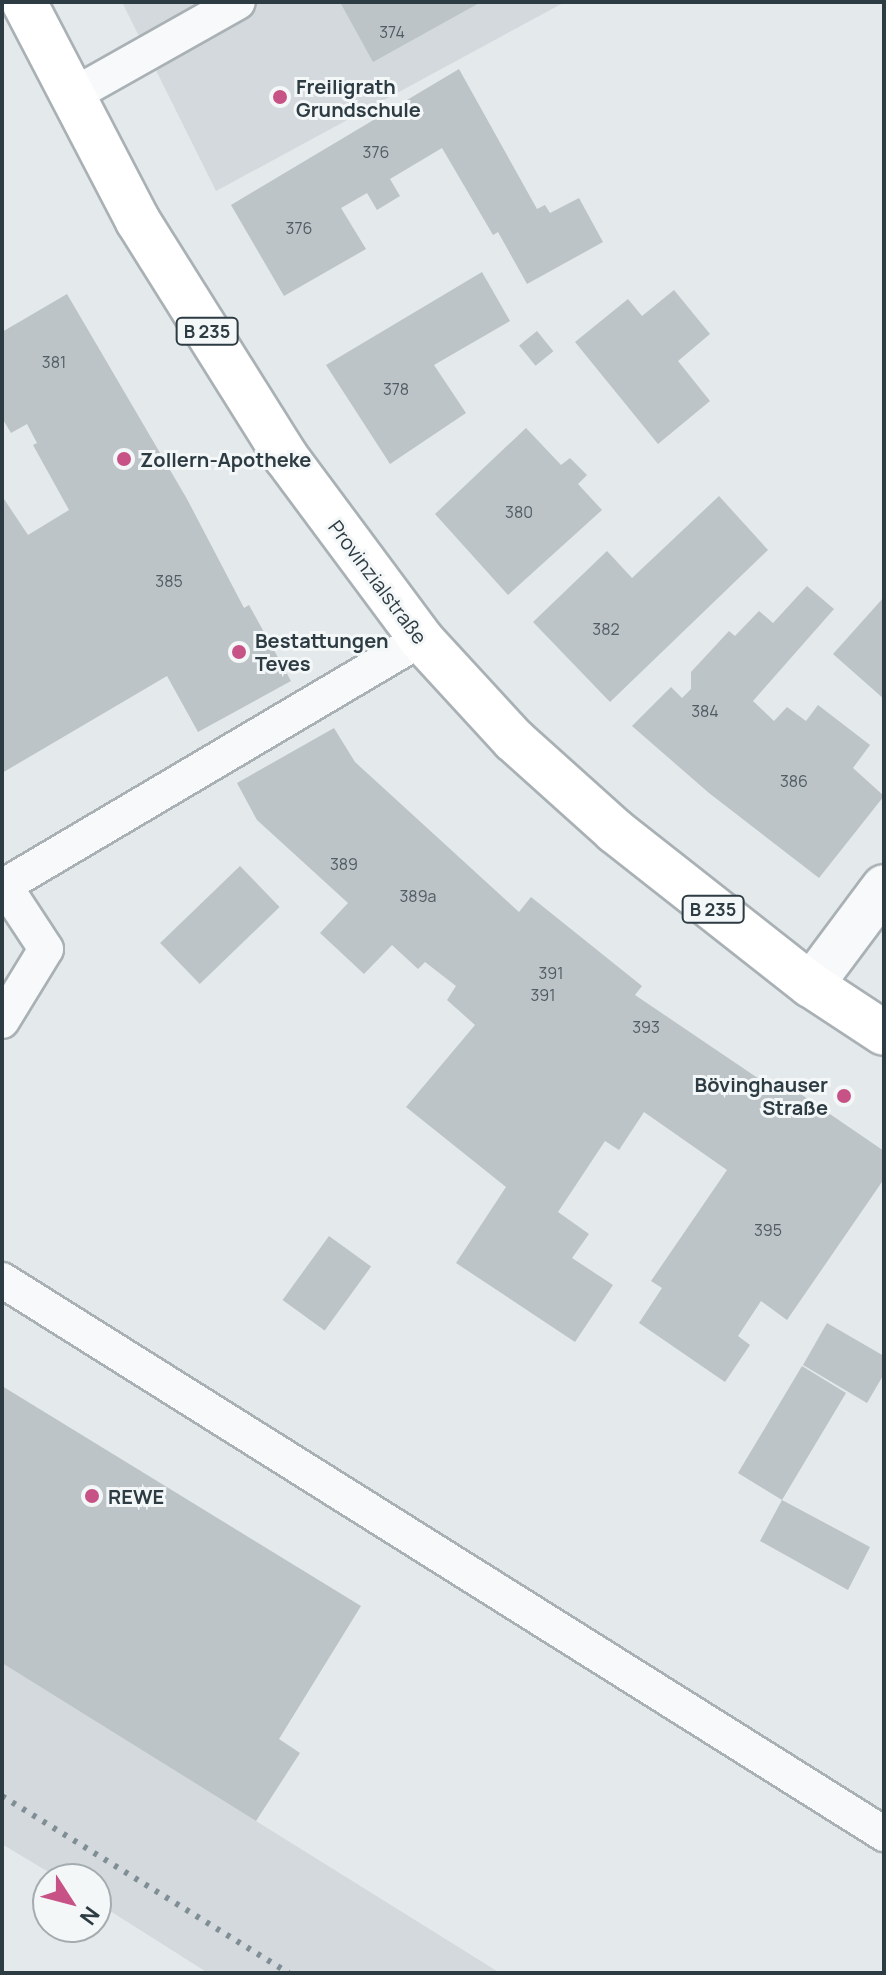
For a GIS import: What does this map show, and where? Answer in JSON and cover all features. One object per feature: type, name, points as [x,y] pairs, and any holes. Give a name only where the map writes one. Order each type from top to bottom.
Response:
[{"type":"main road","name":"Provinzialstraße","points":[[24,2],[138,221],[286,457],[421,639],[514,740],[615,831],[811,985],[884,1033]]},
{"type":"street","points":[[811,985],[884,887]]},
{"type":"lane","points":[[73,95],[238,2]]},
{"type":"lane","points":[[2,1021],[46,949],[3,886],[421,639]]},
{"type":"lane","points":[[2,1280],[884,1834]]},
{"type":"shaded area","name":"Freiligrath Grundschule","points":[[122,2],[565,2],[216,191]]},
{"type":"shaded area","points":[[2,1663],[500,1973],[208,1973],[112,1912],[112,1863],[33,1863],[2,1844]]},
{"type":"building","points":[[340,2],[481,2],[373,62]]},
{"type":"building","points":[[459,69],[537,209],[545,205],[550,213],[579,198],[603,242],[527,284],[498,232],[493,235],[442,148],[390,179],[400,196],[377,210],[367,193],[341,208],[366,249],[284,296],[231,205]]},
{"type":"building","points":[[482,272],[510,321],[434,365],[466,413],[390,464],[326,365]]},
{"type":"building","points":[[674,290],[710,334],[678,361],[710,401],[658,444],[575,342],[628,299],[642,316]]},
{"type":"building","points":[[67,294],[187,499],[244,608],[249,605],[291,681],[198,732],[167,676],[2,773],[2,496],[28,535],[69,510],[33,445],[37,443],[27,424],[11,433],[2,418],[2,332]]},
{"type":"building","points":[[537,331],[553,351],[535,366],[519,345]]},
{"type":"building","points":[[526,428],[561,465],[570,458],[587,475],[578,484],[602,510],[508,595],[435,514]]},
{"type":"building","points":[[719,496],[768,550],[610,702],[533,622],[607,551],[632,578]]},
{"type":"building","points":[[807,586],[834,609],[753,701],[774,721],[787,707],[806,721],[818,705],[870,745],[853,768],[884,796],[819,878],[709,793],[632,726],[671,687],[682,698],[691,689],[691,672],[729,631],[735,636],[759,611],[773,623]]},
{"type":"building","points":[[884,597],[884,699],[833,654]]},
{"type":"building","points":[[334,728],[355,762],[519,912],[531,897],[642,986],[635,995],[780,1093],[786,1084],[884,1151],[884,1179],[787,1320],[761,1301],[738,1336],[750,1345],[725,1382],[639,1323],[662,1288],[651,1281],[727,1170],[644,1112],[619,1150],[605,1141],[558,1212],[589,1234],[572,1258],[613,1285],[575,1342],[456,1263],[506,1187],[406,1107],[475,1025],[447,1000],[456,986],[425,962],[418,969],[392,945],[364,974],[320,933],[348,903],[257,820],[237,783]]},
{"type":"building","points":[[240,866],[280,907],[200,984],[160,943]]},
{"type":"building","points":[[329,1236],[371,1267],[325,1330],[283,1300]]},
{"type":"building","points":[[827,1323],[884,1356],[884,1374],[867,1403],[803,1365]]},
{"type":"building","points":[[802,1366],[846,1393],[782,1500],[738,1473]]},
{"type":"building","name":"REWE","points":[[2,1386],[361,1606],[279,1739],[300,1753],[256,1821],[2,1663]]},
{"type":"building","points":[[782,1500],[870,1547],[848,1590],[760,1541]]},
{"type":"railway","points":[[2,1796],[289,1973]]},
{"type":"place","name":"Freiligrath Grundschule","points":[[280,97]]},
{"type":"place","name":"Zollern-Apotheke","points":[[124,459]]},
{"type":"place","name":"Bestattungen Teves","points":[[239,652]]},
{"type":"place","name":"Bövinghauser Straße","points":[[844,1096]]},
{"type":"place","name":"REWE","points":[[92,1496]]}]
